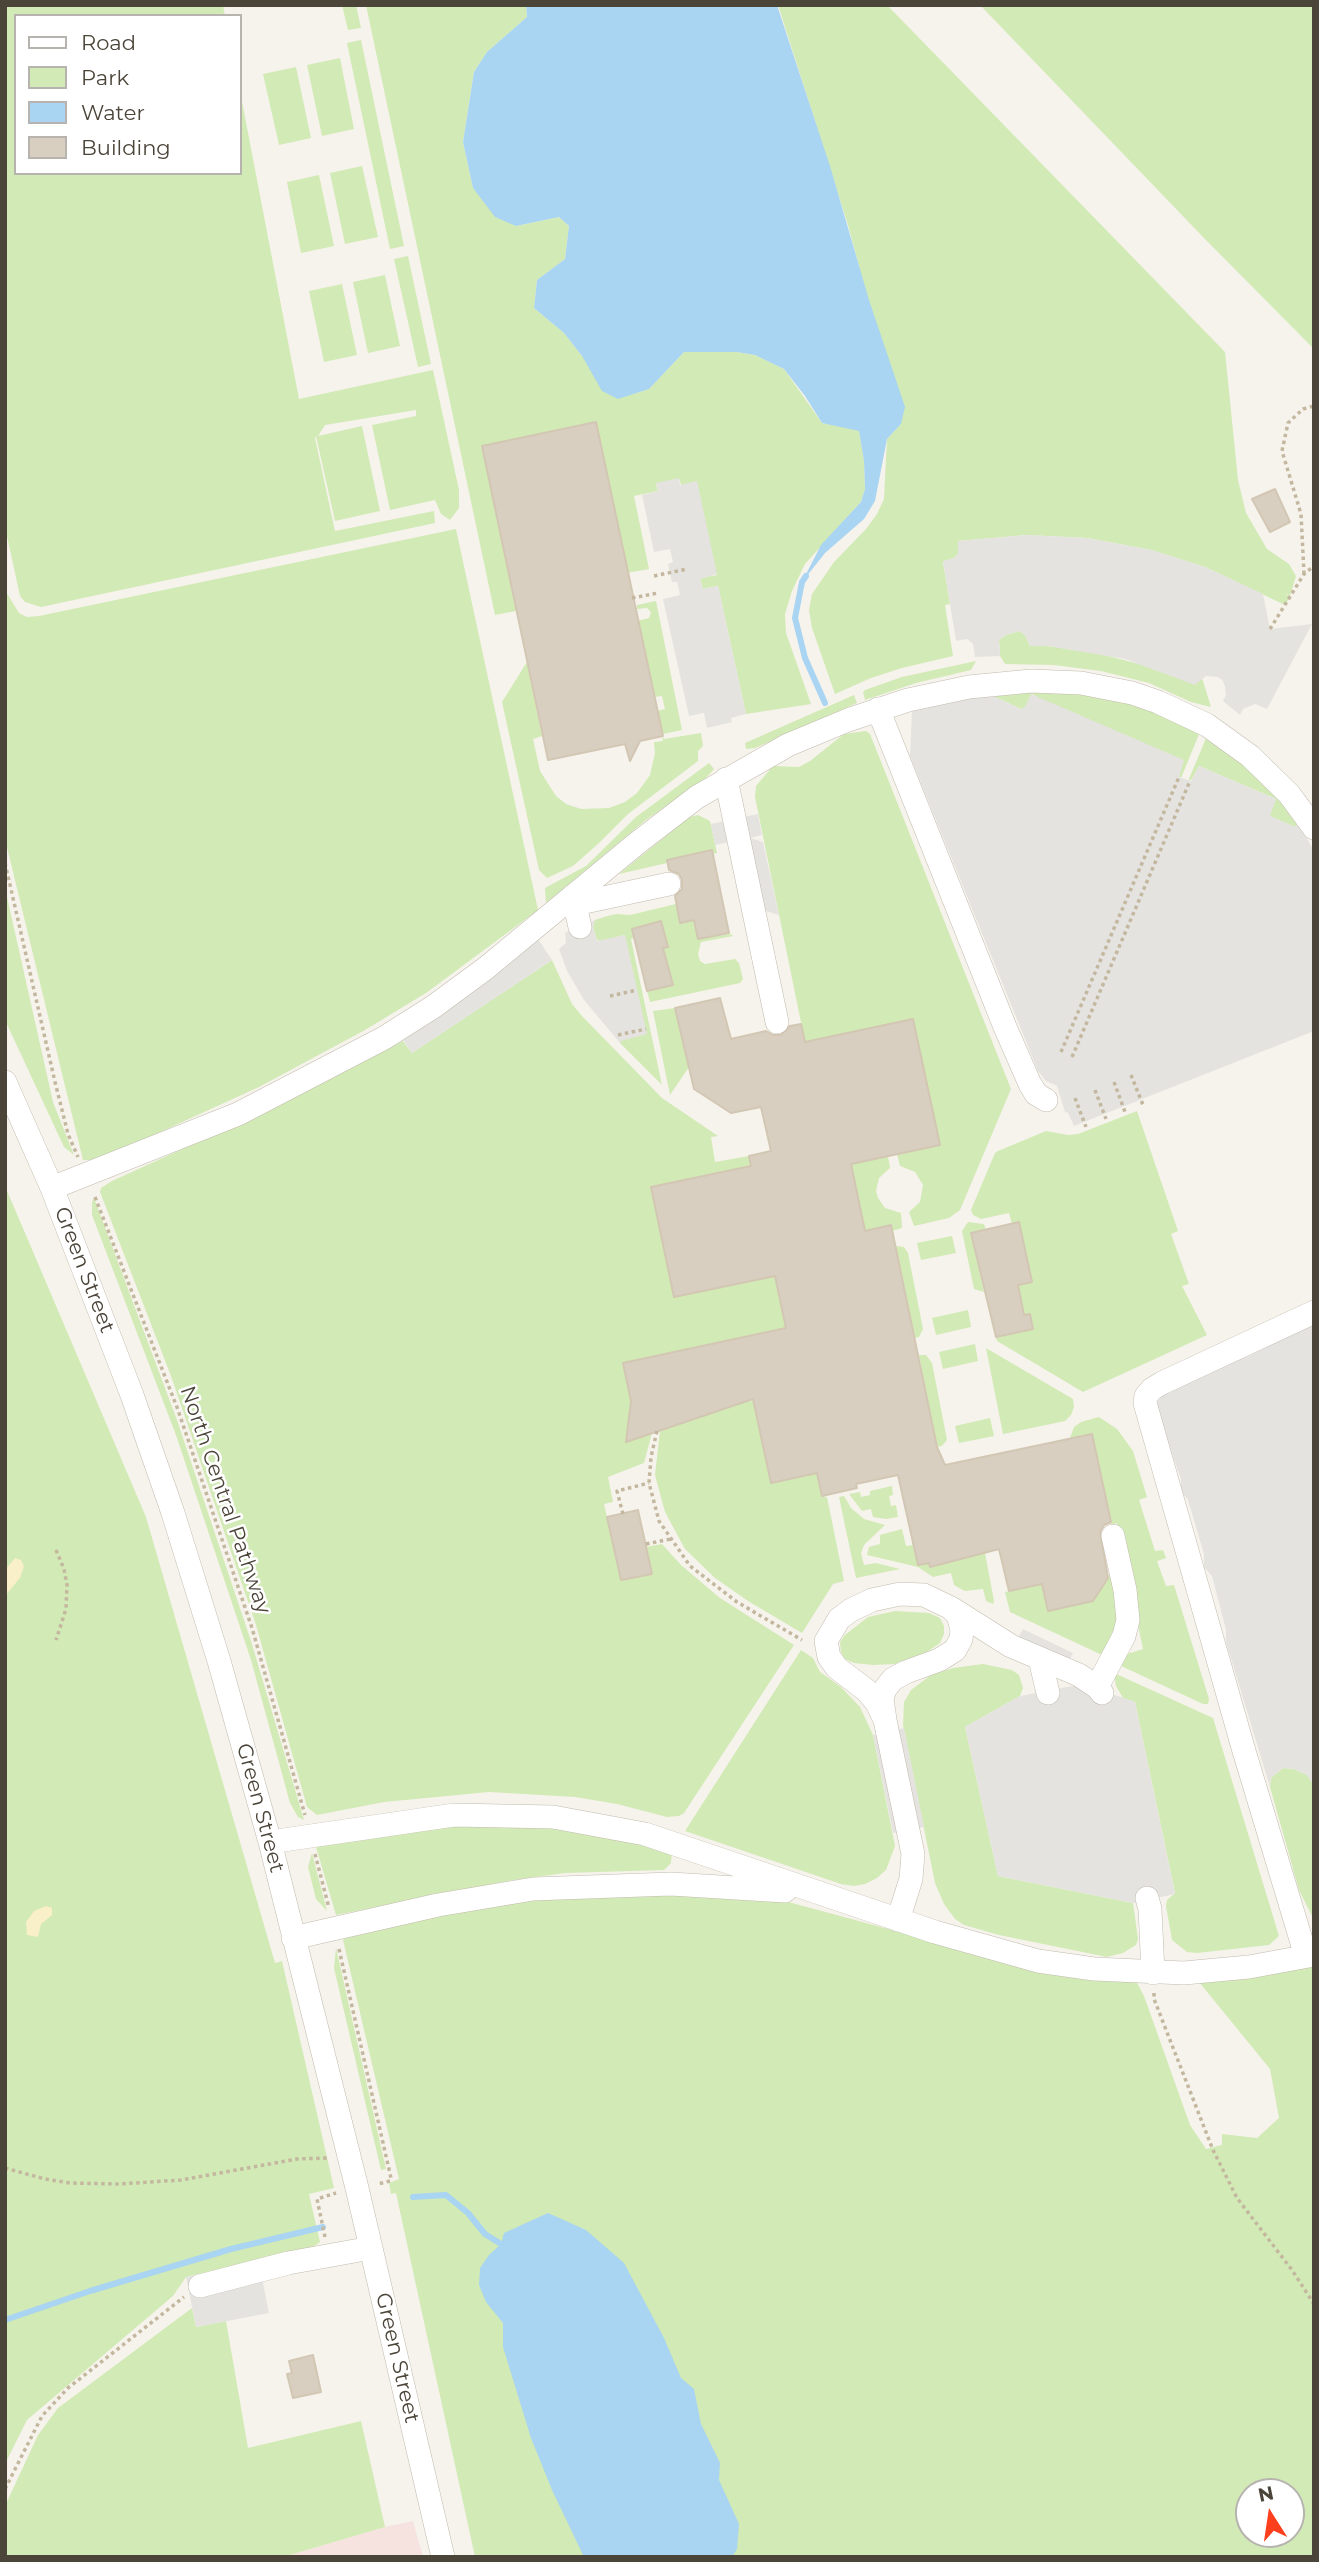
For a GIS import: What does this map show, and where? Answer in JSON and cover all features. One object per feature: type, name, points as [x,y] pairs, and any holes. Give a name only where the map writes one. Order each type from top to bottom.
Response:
[{"type":"street","points":[[52,1188],[238,1114],[384,1038],[576,909],[667,820],[726,779],[798,741],[878,709],[939,693],[1000,682],[1081,683],[1132,693],[1183,712],[1229,740],[1270,774],[1314,828]]},
{"type":"street","points":[[878,709],[1025,1073],[1036,1094],[1046,1100]]},
{"type":"street","points":[[726,779],[777,1022]]},
{"type":"street","points":[[576,909],[669,884]]},
{"type":"street","name":"Green Street","points":[[5,1082],[52,1188],[110,1337],[173,1513],[219,1661],[270,1842],[371,2248],[443,2557]]},
{"type":"street","points":[[270,1842],[454,1815],[554,1816],[645,1834],[898,1920],[992,1950],[1038,1961],[1094,1969],[1153,1973],[1226,1970],[1310,1955],[1244,1751],[1144,1403],[1152,1389],[1163,1383],[1314,1311]]},
{"type":"street","points":[[885,1720],[877,1703],[866,1690],[837,1668],[828,1657],[826,1641],[832,1628],[851,1610],[872,1600],[900,1594],[924,1595],[951,1608],[1011,1646],[1079,1675],[1100,1690],[1124,1636],[1128,1619],[1125,1590],[1113,1536]]},
{"type":"street","points":[[951,1608],[958,1615],[962,1630],[955,1650]]},
{"type":"street","points":[[837,1668],[851,1675],[879,1678],[939,1660],[965,1645],[994,1642],[1011,1646]]},
{"type":"street","points":[[1040,1659],[1048,1693]]},
{"type":"street","points":[[898,1920],[911,1879],[913,1854],[882,1699],[885,1689],[893,1679],[906,1672]]},
{"type":"street","points":[[293,1938],[472,1898],[545,1888],[700,1884],[759,1888],[835,1898]]},
{"type":"street","points":[[1147,1898],[1153,1973]]},
{"type":"street","points":[[200,2286],[288,2263],[371,2248]]},
{"type":"path","points":[[1304,574],[1301,514],[1282,451],[1288,422],[1303,409],[1314,406]]},
{"type":"path","points":[[1269,629],[1304,574],[1314,566]]},
{"type":"path","points":[[654,576],[687,569]]},
{"type":"path","points":[[632,598],[658,593]]},
{"type":"path","points":[[1060,1052],[1179,777]]},
{"type":"path","points":[[1072,1057],[1190,781]]},
{"type":"path","points":[[5,863],[68,1134],[79,1159]]},
{"type":"path","points":[[610,996],[637,990]]},
{"type":"path","points":[[618,1035],[646,1029]]},
{"type":"path","points":[[1131,1075],[1143,1105]]},
{"type":"path","points":[[1114,1082],[1125,1112]]},
{"type":"path","points":[[1095,1090],[1106,1119]]},
{"type":"path","points":[[1075,1098],[1086,1127]]},
{"type":"path","name":"North Central Pathway","points":[[95,1196],[178,1410],[248,1616],[306,1821]]},
{"type":"path","points":[[657,1431],[649,1483],[659,1521],[671,1539],[690,1566],[737,1602],[802,1640]]},
{"type":"path","points":[[622,1514],[617,1492],[649,1483]]},
{"type":"path","points":[[646,1544],[671,1539]]},
{"type":"path","points":[[56,1550],[64,1569],[68,1596],[56,1640]]},
{"type":"path","points":[[315,1853],[329,1910]]},
{"type":"path","points":[[338,1947],[391,2178],[386,2182]]},
{"type":"path","points":[[1153,1973],[1154,2000],[1213,2150],[1237,2198],[1292,2270],[1314,2304]]},
{"type":"path","points":[[5,2168],[70,2183],[119,2185],[181,2180],[297,2159],[349,2159]]},
{"type":"path","points":[[323,2227],[317,2199],[334,2194]]},
{"type":"path","points":[[5,2489],[42,2416],[50,2406],[68,2388],[200,2286]]},
{"type":"shaded area","points":[[679,478],[680,485],[697,481],[717,574],[700,579],[703,589],[718,586],[746,714],[731,718],[732,722],[707,728],[704,713],[689,716],[663,599],[680,595],[677,582],[672,582],[668,564],[673,562],[670,549],[654,552],[642,495],[658,491],[656,483]]},
{"type":"shaded area","points":[[1027,535],[1087,538],[1151,550],[1205,567],[1263,594],[1270,629],[1312,624],[1267,709],[1255,704],[1243,709],[1240,715],[1223,701],[1226,695],[1225,687],[1218,677],[1206,676],[1195,685],[1125,659],[1048,646],[1030,646],[1025,635],[1019,631],[999,640],[1000,656],[975,657],[973,644],[967,639],[956,641],[943,561],[958,554],[958,541]]},
{"type":"shaded area","points":[[1031,694],[1184,760],[1179,777],[1191,781],[1199,766],[1276,799],[1270,816],[1295,827],[1298,823],[1314,851],[1314,1031],[1074,1126],[1065,1112],[1057,1086],[1046,1081],[1038,1071],[910,756],[912,711],[927,704],[991,695],[1021,709],[1025,707]]},
{"type":"shaded area","points":[[758,814],[762,835],[750,838],[763,842],[779,915],[752,907],[738,840],[715,845],[711,824]]},
{"type":"shaded area","points":[[595,920],[593,927],[597,941],[625,935],[647,1034],[620,1043],[584,1000],[567,971],[559,949],[566,943],[565,933]]},
{"type":"shaded area","points":[[532,930],[552,960],[412,1053],[397,1031]]},
{"type":"shaded area","points":[[1314,1323],[1314,1785],[1307,1775],[1294,1769],[1283,1768],[1271,1778],[1270,1787],[1226,1642],[1226,1630],[1212,1576],[1204,1567],[1204,1554],[1188,1500],[1181,1491],[1181,1479],[1156,1409],[1164,1393],[1247,1357]]},
{"type":"shaded area","points":[[1023,1629],[1073,1653],[1065,1669],[1013,1647]]},
{"type":"shaded area","points":[[1083,1684],[1135,1702],[1175,1894],[1133,1903],[998,1876],[965,1727],[1020,1696]]},
{"type":"shaded area","points":[[904,1728],[924,1827],[893,1833],[873,1735]]},
{"type":"shaded area","points":[[259,2263],[269,2313],[196,2327],[186,2277]]},
{"type":"shaded area","points":[[413,2521],[423,2557],[283,2557],[385,2527]]},
{"type":"green space","points":[[5,5],[223,5],[225,14],[14,14],[14,175],[242,175],[242,101],[299,399],[433,370],[459,490],[459,508],[450,520],[441,514],[435,500],[390,510],[372,425],[416,416],[416,410],[325,425],[318,436],[362,426],[380,511],[335,521],[316,436],[315,438],[335,531],[434,511],[435,523],[41,607],[25,602],[20,596],[5,527]]},
{"type":"green space","points":[[342,5],[356,5],[361,28],[348,30]]},
{"type":"green space","points":[[366,5],[526,5],[527,17],[487,52],[474,72],[463,142],[473,188],[516,226],[559,217],[569,226],[565,259],[537,280],[534,308],[564,333],[582,356],[636,393],[649,389],[684,352],[737,352],[755,355],[784,369],[822,423],[859,430],[865,489],[861,502],[805,564],[785,614],[786,633],[811,704],[746,714],[718,586],[703,589],[700,578],[717,575],[679,479],[656,484],[658,491],[634,496],[649,569],[627,573],[596,422],[482,446],[516,611],[495,615]]},
{"type":"green space","points":[[778,5],[887,5],[1225,352],[1238,480],[1246,513],[1267,549],[1289,564],[1296,576],[1290,596],[1284,592],[1290,597],[1285,605],[1205,567],[1151,550],[1087,538],[1027,535],[958,541],[958,554],[943,562],[950,604],[945,605],[953,656],[902,668],[835,694],[812,628],[809,610],[812,594],[834,562],[877,514],[884,499],[887,439],[901,424],[848,225]]},
{"type":"green space","points":[[980,5],[1314,5],[1314,349],[1203,237]]},
{"type":"green space","points":[[361,40],[404,246],[390,249],[347,43]]},
{"type":"green space","points":[[340,58],[354,129],[322,136],[307,65]]},
{"type":"green space","points":[[296,67],[311,138],[279,145],[263,74]]},
{"type":"green space","points":[[362,166],[378,237],[345,244],[330,173]]},
{"type":"green space","points":[[319,175],[334,246],[301,253],[287,182]]},
{"type":"green space","points":[[408,256],[431,364],[418,367],[394,259]]},
{"type":"green space","points":[[385,275],[400,346],[368,353],[353,282]]},
{"type":"green space","points":[[342,284],[357,355],[324,362],[309,291]]},
{"type":"green space","points":[[456,529],[538,910],[426,993],[365,1030],[259,1087],[99,1160],[83,1160],[5,839],[5,590],[19,613],[27,617],[39,616]]},
{"type":"green space","points":[[656,601],[682,730],[663,734],[657,711],[665,709],[662,696],[654,697],[637,621],[649,618],[651,612],[647,608],[637,609],[637,605]]},
{"type":"green space","points":[[1019,631],[1025,635],[1030,646],[1101,654],[1199,680],[1202,678],[1211,707],[1191,702],[1149,683],[1101,671],[1054,665],[1005,664],[1000,656],[999,640]]},
{"type":"green space","points":[[976,661],[971,670],[916,683],[865,700],[865,690],[902,677]]},
{"type":"green space","points":[[527,662],[542,736],[533,739],[540,771],[556,796],[566,804],[581,809],[609,808],[625,802],[637,793],[650,775],[655,753],[654,742],[663,741],[662,736],[664,739],[701,733],[703,746],[698,751],[698,761],[628,814],[573,866],[547,878],[539,870],[502,702]]},
{"type":"green space","points":[[1030,686],[1133,702],[1200,732],[1181,778],[1032,694],[1025,708],[1021,709],[991,695]]},
{"type":"green space","points":[[854,695],[857,703],[755,748],[746,749],[745,743]]},
{"type":"green space","points":[[866,731],[870,734],[1011,1089],[960,1210],[949,1218],[914,1226],[909,1212],[920,1202],[923,1185],[915,1172],[900,1166],[897,1154],[940,1145],[805,1042],[755,797],[756,786],[773,766],[799,767],[844,734]]},
{"type":"green space","points":[[1207,736],[1261,777],[1298,823],[1295,827],[1269,816],[1276,799],[1199,766],[1188,781]]},
{"type":"green space","points":[[709,763],[714,769],[706,778],[646,820],[546,903],[545,888],[586,866],[636,817]]},
{"type":"green space","points":[[698,815],[710,821],[717,853],[713,854],[711,851],[667,860],[667,863],[619,874],[689,817]]},
{"type":"green space","points":[[5,888],[53,1102],[74,1155],[64,1147],[5,1020]]},
{"type":"green space","points":[[676,904],[680,923],[694,920],[698,939],[731,934],[733,936],[701,942],[698,954],[700,961],[705,964],[735,959],[739,963],[743,979],[740,983],[650,1002],[647,991],[673,984],[663,948],[668,946],[661,921],[632,929],[634,938],[631,939],[662,1085],[620,1043],[625,935],[597,940],[593,927],[595,920],[604,917],[630,915]]},
{"type":"green space","points":[[552,960],[572,1004],[582,1016],[662,1098],[718,1136],[711,1137],[715,1162],[749,1156],[751,1166],[651,1188],[674,1297],[775,1276],[793,1361],[767,1332],[623,1363],[631,1401],[626,1441],[652,1433],[644,1463],[608,1477],[613,1502],[604,1504],[621,1580],[652,1574],[646,1547],[662,1544],[681,1565],[720,1598],[794,1645],[684,1813],[679,1816],[667,1817],[575,1797],[489,1792],[384,1802],[317,1815],[307,1807],[256,1625],[171,1376],[100,1192],[101,1188],[268,1110],[403,1041],[412,1053]]},
{"type":"green space","points":[[675,1008],[689,1067],[670,1095],[653,1011]]},
{"type":"green space","points":[[1137,1111],[1178,1231],[1171,1234],[1189,1284],[1182,1286],[1207,1335],[1083,1392],[997,1341],[996,1337],[1033,1329],[1030,1314],[1024,1315],[1009,1213],[981,1219],[973,1215],[971,1210],[998,1151],[1046,1131],[1078,1134]]},
{"type":"green space","points":[[888,1156],[890,1168],[879,1178],[876,1191],[885,1208],[901,1213],[902,1228],[861,1232],[862,1218],[848,1165]]},
{"type":"green space","points":[[5,1186],[146,1517],[275,1963],[282,1961],[334,2188],[309,2194],[320,2242],[313,2247],[186,2277],[173,2296],[27,2420],[5,2464]]},
{"type":"green space","points":[[94,1198],[177,1420],[252,1644],[304,1820],[298,1817],[290,1803],[251,1660],[176,1435],[92,1215]]},
{"type":"green space","points":[[968,1222],[984,1224],[986,1230],[971,1233],[984,1292],[974,1289],[962,1231]]},
{"type":"green space","points":[[952,1236],[956,1253],[921,1260],[917,1243]]},
{"type":"green space","points":[[896,1246],[904,1247],[908,1253],[923,1329],[919,1337],[915,1338]]},
{"type":"green space","points":[[968,1310],[971,1327],[936,1335],[932,1318]]},
{"type":"green space","points":[[975,1344],[978,1361],[943,1369],[939,1352]]},
{"type":"green space","points":[[986,1348],[1073,1399],[1071,1415],[1065,1421],[1003,1434]]},
{"type":"green space","points":[[919,1355],[926,1355],[932,1363],[947,1440],[942,1446],[937,1447]]},
{"type":"green space","points":[[773,1397],[755,1409],[771,1483],[817,1473],[822,1496],[827,1497],[844,1581],[833,1584],[802,1633],[715,1578],[685,1549],[665,1512],[655,1475],[660,1430],[740,1403]]},
{"type":"green space","points":[[1099,1417],[1117,1429],[1133,1451],[1147,1497],[1139,1500],[1155,1551],[1163,1550],[1166,1558],[1157,1561],[1166,1586],[1174,1585],[1209,1699],[1208,1704],[1119,1665],[1124,1655],[1143,1649],[1117,1523],[1111,1525],[1092,1434],[1070,1438],[1074,1427]]},
{"type":"green space","points":[[990,1418],[994,1436],[959,1443],[955,1426]]},
{"type":"green space","points":[[892,1486],[893,1495],[889,1496],[891,1506],[896,1505],[898,1517],[873,1517],[871,1509],[862,1511],[849,1494],[860,1492],[861,1497],[870,1495],[870,1491]]},
{"type":"green space","points":[[844,1496],[851,1508],[864,1519],[885,1525],[864,1545],[861,1553],[864,1565],[876,1563],[900,1569],[856,1578],[839,1497]]},
{"type":"green space","points":[[902,1529],[906,1546],[913,1545],[918,1565],[929,1563],[931,1567],[985,1553],[993,1604],[986,1601],[983,1589],[965,1591],[954,1585],[951,1573],[933,1577],[918,1567],[867,1555],[869,1547],[880,1544],[880,1535]]},
{"type":"green space","points":[[1114,1569],[1120,1599],[1116,1625],[1102,1655],[1010,1612],[1005,1592],[1042,1584],[1048,1611],[1093,1601]]},
{"type":"green space","points":[[895,1611],[929,1613],[940,1618],[944,1634],[940,1643],[927,1652],[895,1664],[873,1665],[845,1659],[840,1642],[845,1635],[868,1617]]},
{"type":"green space","points":[[801,1650],[813,1658],[820,1672],[841,1687],[860,1707],[873,1735],[895,1846],[886,1870],[865,1884],[841,1884],[685,1831]]},
{"type":"green space","points":[[983,1664],[1012,1670],[1019,1675],[1023,1688],[1020,1696],[965,1727],[998,1876],[1133,1903],[1138,1939],[1136,1945],[1123,1953],[1107,1957],[999,1935],[964,1925],[955,1919],[944,1904],[935,1883],[903,1725],[904,1702],[911,1690],[931,1675],[953,1668]]},
{"type":"green space","points":[[1114,1673],[1213,1718],[1279,1936],[1269,1945],[1197,1953],[1187,1952],[1172,1940],[1166,1906],[1167,1900],[1175,1893],[1135,1702],[1123,1698],[1116,1686]]},
{"type":"green space","points":[[1283,1768],[1294,1769],[1307,1775],[1314,1785],[1314,1920],[1299,1890],[1270,1787],[1271,1778]]},
{"type":"green space","points":[[556,1824],[672,1851],[671,1863],[664,1870],[565,1873],[513,1880],[336,1915],[316,1847],[325,1842],[396,1827]]},
{"type":"green space","points":[[312,1853],[327,1911],[316,1899],[308,1867]]},
{"type":"green space","points":[[649,1888],[781,1900],[925,1939],[1135,1979],[1144,1996],[1190,2125],[1206,2149],[1222,2145],[1222,2134],[1257,2138],[1279,2118],[1270,2069],[1199,1982],[1314,1963],[1314,2557],[475,2557],[396,2193],[391,2194],[389,2183],[399,2179],[343,1940],[352,1932],[527,1897]]},
{"type":"green space","points":[[336,1948],[386,2169],[381,2170],[334,1968]]},
{"type":"green space","points":[[192,2308],[196,2327],[226,2321],[248,2448],[361,2421],[385,2527],[283,2557],[5,2557],[5,2506],[38,2435],[58,2408]]},
{"type":"sand","points":[[15,1558],[21,1560],[24,1566],[20,1578],[5,1596],[5,1570]]},
{"type":"sand","points":[[46,1906],[52,1908],[52,1915],[41,1924],[38,1937],[27,1935],[26,1922],[34,1911]]},
{"type":"water","points":[[526,5],[777,5],[905,407],[901,424],[887,439],[875,501],[864,519],[825,553],[802,582],[821,545],[861,502],[865,489],[859,431],[822,423],[784,369],[755,355],[737,352],[684,352],[649,389],[618,399],[602,391],[582,356],[564,333],[534,308],[537,280],[565,259],[569,226],[559,217],[516,226],[495,217],[473,188],[463,142],[474,72],[487,52],[527,17]]},
{"type":"water","points":[[548,2213],[586,2230],[624,2263],[664,2338],[681,2378],[694,2389],[701,2424],[720,2463],[719,2480],[739,2524],[737,2549],[732,2557],[584,2557],[531,2438],[503,2347],[503,2323],[486,2302],[479,2285],[480,2268],[501,2244],[504,2233]]},
{"type":"building","points":[[596,422],[663,736],[640,741],[630,761],[625,744],[548,760],[482,446]]},
{"type":"building","points":[[1275,489],[1290,522],[1270,532],[1252,499]]},
{"type":"building","points":[[712,850],[729,933],[698,939],[694,920],[680,923],[675,896],[682,889],[682,880],[679,874],[669,870],[667,860]]},
{"type":"building","points":[[661,921],[668,947],[663,948],[673,985],[647,991],[632,929]]},
{"type":"building","points":[[720,998],[731,1039],[766,1031],[781,1035],[790,1026],[801,1024],[805,1042],[913,1019],[940,1145],[851,1164],[865,1231],[891,1225],[937,1447],[945,1465],[1092,1434],[1111,1522],[1104,1525],[1100,1532],[1108,1578],[1093,1601],[1048,1611],[1042,1584],[1009,1591],[999,1549],[930,1567],[929,1563],[918,1565],[898,1475],[856,1484],[857,1488],[822,1496],[817,1473],[771,1483],[753,1399],[626,1442],[631,1401],[623,1363],[786,1328],[775,1276],[674,1297],[651,1187],[751,1166],[749,1156],[771,1151],[761,1107],[731,1113],[694,1089],[675,1008]]},
{"type":"building","points":[[1019,1222],[1032,1282],[1018,1285],[1024,1315],[1030,1314],[1033,1329],[996,1337],[971,1233]]},
{"type":"building","points":[[638,1510],[652,1574],[621,1580],[607,1517]]},
{"type":"building","points":[[313,2355],[321,2392],[293,2398],[287,2374],[292,2373],[289,2361]]},
{"type":"waterway","points":[[806,576],[802,582],[795,618],[805,658],[825,703]]},
{"type":"waterway","points":[[413,2197],[446,2195],[468,2213],[485,2234],[501,2244]]},
{"type":"waterway","points":[[5,2320],[90,2291],[231,2249],[323,2227]]}]
